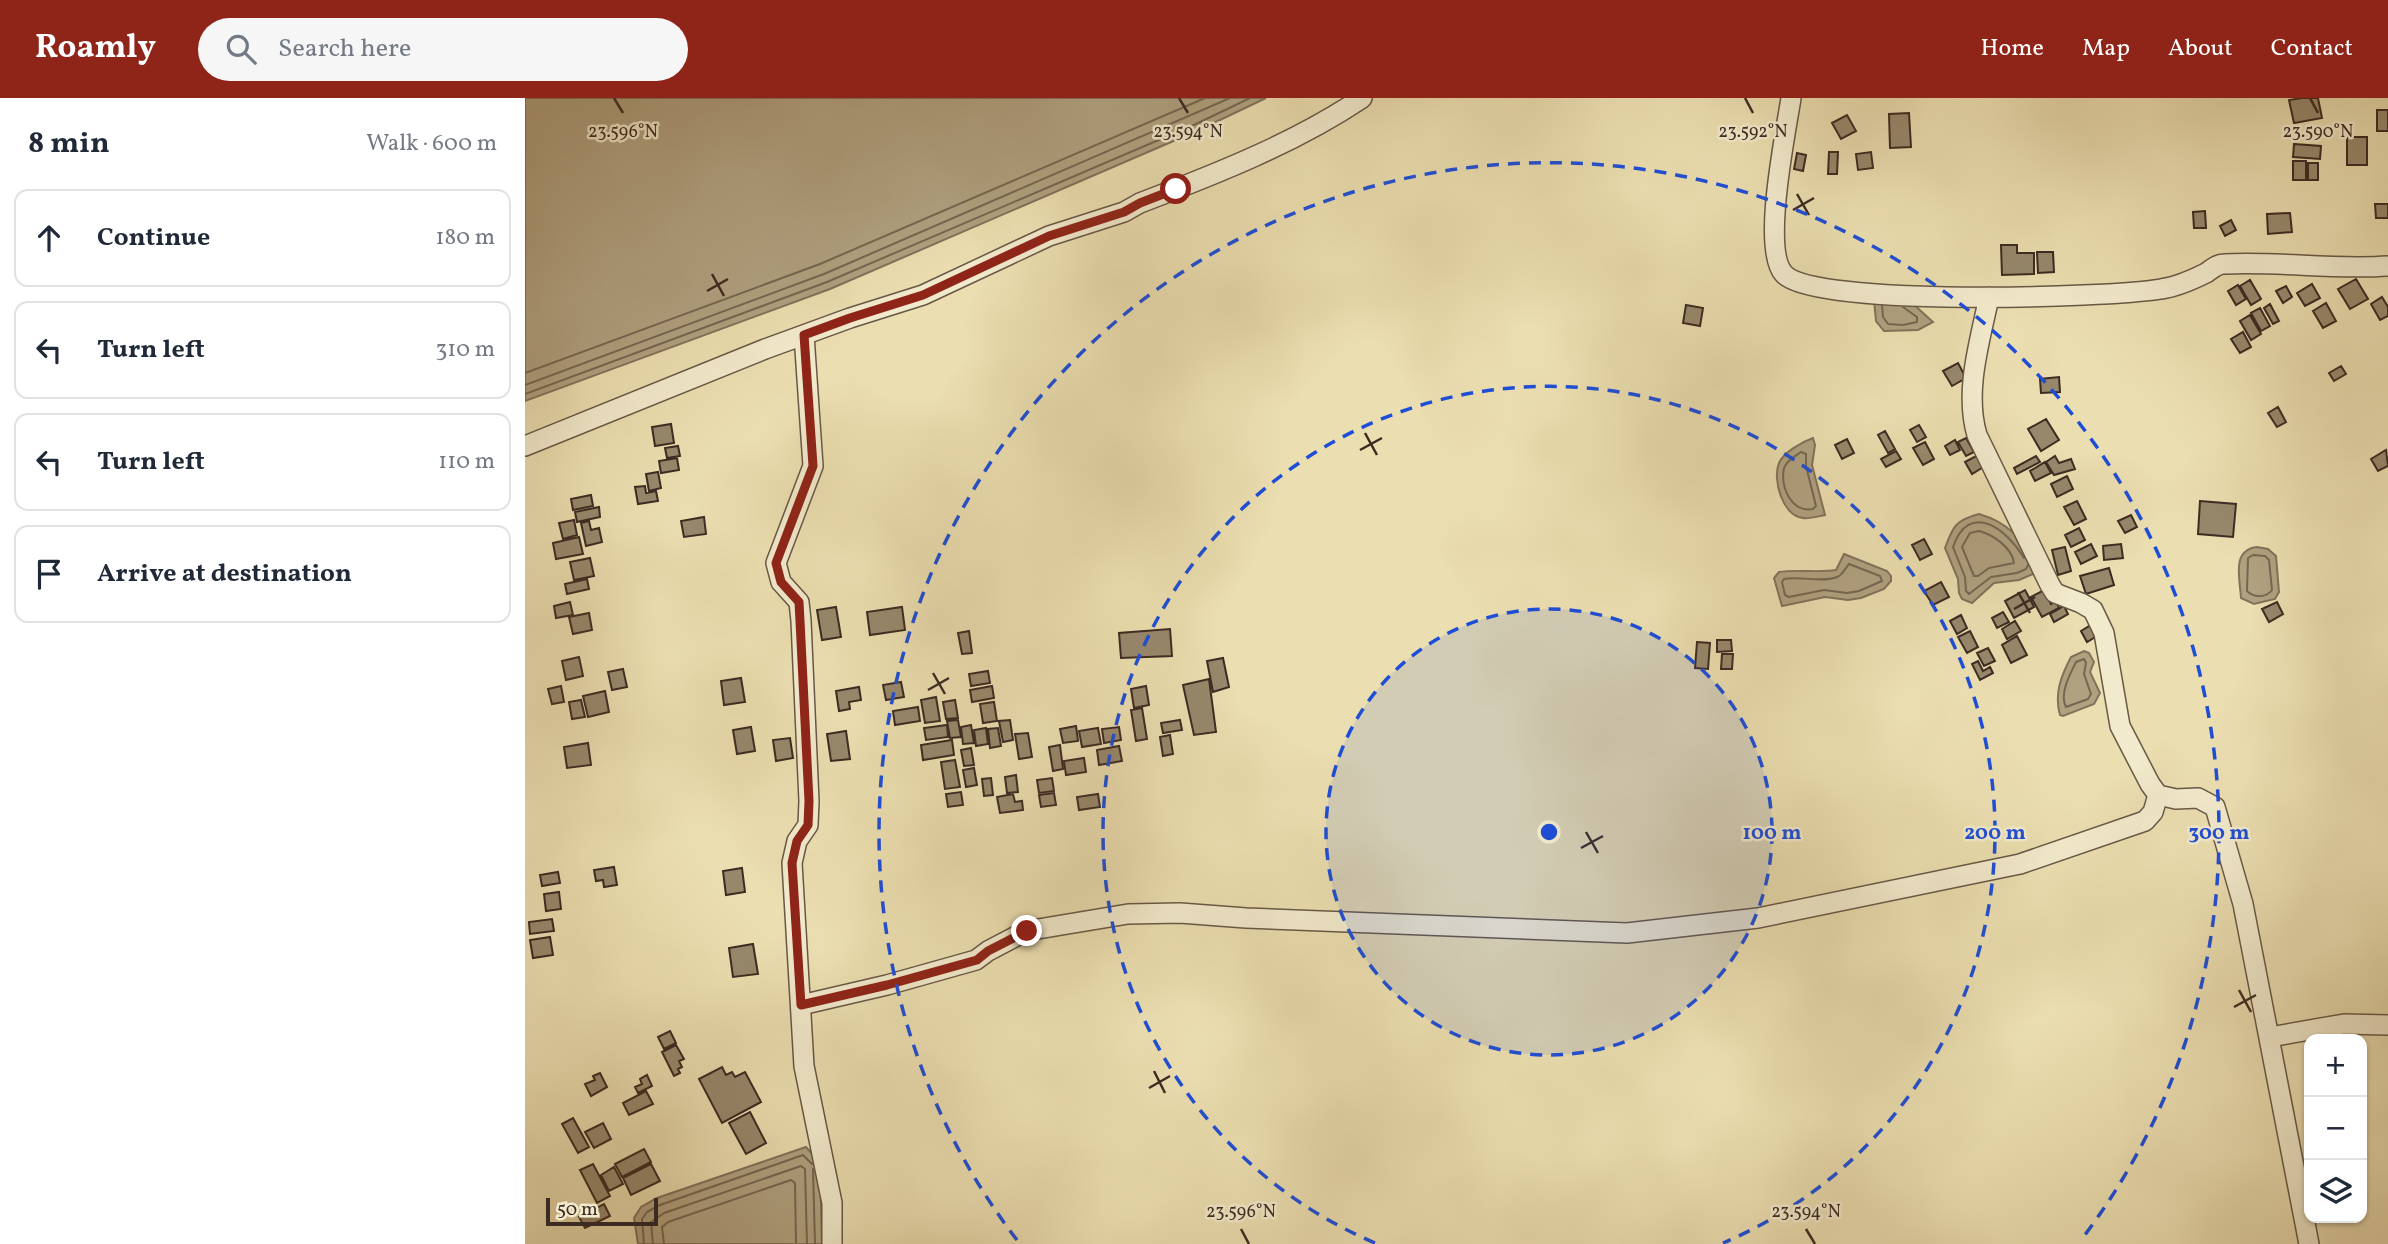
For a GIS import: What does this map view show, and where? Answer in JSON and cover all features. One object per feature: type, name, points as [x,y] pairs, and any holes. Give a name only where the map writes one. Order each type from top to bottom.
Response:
[{"type":"street","points":[[525,446],[804,335],[923,295],[1049,236],[1124,212],[1268,150],[1334,117],[1362,98]]},
{"type":"street","points":[[1791,98],[1778,181],[1774,246],[1776,262],[1785,276],[1803,284],[1837,292],[1955,298],[2135,293],[2165,289],[2183,283],[2220,264],[2321,268],[2388,266]]},
{"type":"street","points":[[1989,297],[1974,370],[1972,418],[1977,436],[2055,593],[2093,610],[2104,633],[2120,726],[2150,784],[2158,794],[2176,799],[2198,798],[2215,807],[2243,904],[2308,1244]]},
{"type":"street","points":[[804,335],[813,466],[776,563],[781,582],[799,602],[809,801],[808,825],[797,841],[792,863],[804,1066],[832,1203],[832,1244]]},
{"type":"street","points":[[801,1005],[977,960],[988,951],[1027,931],[1128,914],[1180,913],[1627,933],[1759,918],[2020,864],[2145,821],[2153,812],[2158,794]]},
{"type":"street","points":[[2270,1037],[2344,1024],[2388,1025]]},
{"type":"water","points":[[525,98],[1266,98],[1199,130],[830,289],[525,401]]},
{"type":"water","points":[[1874,300],[1911,302],[1933,322],[1918,330],[1884,331],[1876,321]]},
{"type":"water","points":[[1813,438],[1815,445],[1812,465],[1825,515],[1803,518],[1796,516],[1785,504],[1778,487],[1777,470],[1785,455]]},
{"type":"water","points":[[1979,514],[1998,522],[2013,533],[2025,546],[2035,564],[2033,574],[2019,580],[1994,583],[1972,603],[1962,599],[1959,593],[1958,579],[1945,548],[1956,525]]},
{"type":"water","points":[[2257,547],[2268,549],[2276,556],[2279,592],[2275,599],[2254,604],[2241,598],[2239,566],[2243,554]]},
{"type":"water","points":[[1844,554],[1887,571],[1891,581],[1884,589],[1861,598],[1848,600],[1825,597],[1782,606],[1774,578],[1779,572],[1836,570]]},
{"type":"water","points":[[2084,651],[2089,653],[2094,662],[2090,672],[2100,693],[2094,704],[2060,715],[2058,692],[2062,678],[2071,657]]},
{"type":"water","points":[[806,1147],[820,1163],[822,1244],[638,1244],[634,1218],[641,1207],[657,1198]]},
{"type":"building","points":[[2318,98],[2322,118],[2294,123],[2289,100]]},
{"type":"building","points":[[2377,110],[2388,110],[2388,131],[2377,131]]},
{"type":"building","points":[[1909,113],[1911,147],[1890,148],[1889,114]]},
{"type":"building","points":[[1847,115],[1856,131],[1841,139],[1832,123]]},
{"type":"building","points":[[2347,137],[2367,137],[2367,165],[2347,165]]},
{"type":"building","points":[[2294,144],[2321,146],[2320,159],[2293,157]]},
{"type":"building","points":[[1829,152],[1838,152],[1837,174],[1828,174]]},
{"type":"building","points":[[1871,152],[1873,168],[1858,170],[1856,154]]},
{"type":"building","points":[[1797,153],[1806,155],[1803,171],[1794,169]]},
{"type":"building","points":[[2293,161],[2306,161],[2306,180],[2293,180]]},
{"type":"building","points":[[2308,163],[2318,163],[2318,180],[2308,180]]},
{"type":"building","points":[[2375,204],[2388,204],[2388,218],[2376,218]]},
{"type":"building","points":[[2205,211],[2206,228],[2194,228],[2193,212]]},
{"type":"building","points":[[2290,213],[2292,232],[2268,234],[2267,214]]},
{"type":"building","points":[[2231,220],[2236,230],[2225,236],[2220,226]]},
{"type":"building","points":[[2001,245],[2017,245],[2017,253],[2034,253],[2034,274],[2002,275]]},
{"type":"building","points":[[2037,252],[2053,252],[2054,272],[2038,273]]},
{"type":"building","points":[[2356,279],[2368,299],[2350,309],[2338,289]]},
{"type":"building","points":[[2250,280],[2261,299],[2251,305],[2240,286]]},
{"type":"building","points":[[2312,284],[2320,298],[2305,306],[2297,293]]},
{"type":"building","points":[[2238,285],[2246,299],[2236,305],[2228,291]]},
{"type":"building","points":[[2286,286],[2292,297],[2283,303],[2276,291]]},
{"type":"building","points":[[2382,297],[2388,307],[2388,316],[2380,320],[2371,304]]},
{"type":"building","points":[[2326,303],[2336,321],[2323,328],[2313,311]]},
{"type":"building","points":[[2270,304],[2279,321],[2273,324],[2264,308]]},
{"type":"building","points":[[1686,305],[1703,308],[1700,326],[1683,323]]},
{"type":"building","points":[[2260,308],[2270,326],[2261,331],[2251,313]]},
{"type":"building","points":[[2250,315],[2261,334],[2251,340],[2240,321]]},
{"type":"building","points":[[2243,332],[2251,347],[2240,353],[2231,339]]},
{"type":"building","points":[[1958,363],[1966,378],[1952,386],[1943,371]]},
{"type":"building","points":[[2341,366],[2346,374],[2334,381],[2329,373]]},
{"type":"building","points":[[2059,377],[2060,392],[2041,393],[2040,379]]},
{"type":"building","points":[[2278,407],[2286,422],[2277,427],[2268,413]]},
{"type":"building","points":[[2046,419],[2059,440],[2041,451],[2028,429]]},
{"type":"building","points":[[671,424],[674,443],[655,446],[652,427]]},
{"type":"building","points":[[1919,425],[1926,437],[1917,442],[1910,430]]},
{"type":"building","points":[[1885,431],[1895,449],[1888,453],[1878,435]]},
{"type":"building","points":[[1966,438],[1974,452],[1966,456],[1958,442]]},
{"type":"building","points":[[1847,439],[1854,453],[1842,459],[1835,445]]},
{"type":"building","points":[[1955,440],[1960,450],[1950,455],[1945,446]]},
{"type":"building","points":[[1925,442],[1934,459],[1923,465],[1913,448]]},
{"type":"building","points":[[678,446],[680,456],[667,458],[665,448]]},
{"type":"building","points":[[2386,450],[2388,466],[2378,471],[2371,459]]},
{"type":"building","points":[[1896,451],[1901,459],[1886,467],[1881,459]]},
{"type":"building","points":[[1978,455],[1985,466],[1972,474],[1965,462]]},
{"type":"building","points":[[2036,456],[2040,462],[2017,474],[2014,468]]},
{"type":"building","points":[[2055,456],[2059,463],[2071,459],[2075,469],[2054,475],[2046,462]]},
{"type":"building","points":[[677,458],[679,470],[661,473],[659,461]]},
{"type":"building","points":[[2045,462],[2051,473],[2035,481],[2030,471]]},
{"type":"building","points":[[658,472],[661,488],[649,491],[646,474]]},
{"type":"building","points":[[2067,476],[2073,489],[2057,497],[2051,484]]},
{"type":"building","points":[[645,486],[646,493],[656,491],[658,501],[638,504],[635,487]]},
{"type":"building","points":[[591,495],[593,506],[573,510],[571,499]]},
{"type":"building","points":[[2077,501],[2086,519],[2074,525],[2064,507]]},
{"type":"building","points":[[2200,501],[2236,504],[2233,537],[2198,534]]},
{"type":"building","points":[[599,507],[600,517],[577,522],[575,512]]},
{"type":"building","points":[[2131,515],[2137,527],[2125,533],[2118,521]]},
{"type":"building","points":[[704,517],[706,534],[684,537],[681,521]]},
{"type":"building","points":[[574,520],[577,535],[563,539],[559,523]]},
{"type":"building","points":[[589,521],[591,530],[599,528],[602,542],[586,546],[581,523]]},
{"type":"building","points":[[2079,528],[2085,540],[2071,547],[2065,535]]},
{"type":"building","points":[[579,537],[583,554],[556,559],[553,543]]},
{"type":"building","points":[[1924,539],[1932,554],[1920,560],[1912,545]]},
{"type":"building","points":[[2091,544],[2097,556],[2081,564],[2075,552]]},
{"type":"building","points":[[2121,544],[2123,558],[2104,560],[2103,546]]},
{"type":"building","points":[[2065,547],[2071,571],[2058,575],[2052,550]]},
{"type":"building","points":[[590,558],[594,576],[574,580],[570,562]]},
{"type":"building","points":[[2109,568],[2114,585],[2086,594],[2080,576]]},
{"type":"building","points":[[587,579],[589,589],[567,594],[565,584]]},
{"type":"building","points":[[1941,582],[1949,597],[1933,605],[1924,591]]},
{"type":"building","points":[[2025,590],[2034,607],[2014,618],[2005,601]]},
{"type":"building","points":[[2044,590],[2051,604],[2056,601],[2059,608],[2042,617],[2031,597]]},
{"type":"building","points":[[570,602],[573,615],[556,618],[554,606]]},
{"type":"building","points":[[2277,602],[2283,614],[2269,622],[2262,609]]},
{"type":"building","points":[[2064,606],[2068,614],[2054,622],[2050,614]]},
{"type":"building","points":[[836,607],[841,637],[822,640],[817,610]]},
{"type":"building","points":[[902,607],[905,630],[870,635],[867,612]]},
{"type":"building","points":[[2003,612],[2009,622],[1997,628],[1992,618]]},
{"type":"building","points":[[589,613],[592,630],[573,634],[569,617]]},
{"type":"building","points":[[1961,615],[1967,628],[1957,634],[1950,621]]},
{"type":"building","points":[[2015,621],[2021,631],[2007,639],[2002,629]]},
{"type":"building","points":[[2091,625],[2097,636],[2087,642],[2081,631]]},
{"type":"building","points":[[1170,629],[1172,656],[1121,658],[1119,633]]},
{"type":"building","points":[[969,631],[972,653],[962,654],[958,633]]},
{"type":"building","points":[[1970,631],[1978,647],[1967,653],[1958,637]]},
{"type":"building","points":[[2017,636],[2027,655],[2011,663],[2002,645]]},
{"type":"building","points":[[1717,640],[1731,640],[1732,651],[1717,652]]},
{"type":"building","points":[[1697,642],[1710,643],[1708,669],[1695,668]]},
{"type":"building","points":[[1988,648],[1995,661],[1984,666],[1977,653]]},
{"type":"building","points":[[1722,654],[1733,654],[1732,669],[1721,669]]},
{"type":"building","points":[[579,657],[583,676],[566,680],[562,661]]},
{"type":"building","points":[[1223,658],[1229,687],[1213,692],[1207,661]]},
{"type":"building","points":[[1978,661],[1983,671],[1990,667],[1993,673],[1980,680],[1972,664]]},
{"type":"building","points":[[623,669],[627,687],[612,690],[608,672]]},
{"type":"building","points":[[988,671],[990,683],[971,686],[969,674]]},
{"type":"building","points":[[741,678],[745,702],[724,705],[721,681]]},
{"type":"building","points":[[1209,679],[1216,732],[1194,735],[1183,685]]},
{"type":"building","points":[[901,682],[904,697],[886,700],[883,685]]},
{"type":"building","points":[[561,686],[564,702],[552,704],[548,689]]},
{"type":"building","points":[[992,686],[994,698],[972,702],[970,690]]},
{"type":"building","points":[[1146,686],[1149,705],[1134,708],[1131,689]]},
{"type":"building","points":[[859,687],[861,700],[849,702],[850,709],[839,711],[836,691]]},
{"type":"building","points":[[605,691],[609,712],[588,717],[583,696]]},
{"type":"building","points":[[936,697],[940,721],[925,723],[921,700]]},
{"type":"building","points":[[581,700],[585,717],[572,719],[569,702]]},
{"type":"building","points":[[955,700],[958,718],[946,719],[943,702]]},
{"type":"building","points":[[994,702],[997,721],[983,723],[980,704]]},
{"type":"building","points":[[918,707],[920,721],[895,725],[893,711]]},
{"type":"building","points":[[1142,708],[1147,739],[1136,741],[1131,710]]},
{"type":"building","points":[[958,720],[961,737],[950,738],[947,721]]},
{"type":"building","points":[[1010,720],[1013,740],[1003,742],[999,721]]},
{"type":"building","points":[[1180,720],[1182,730],[1163,733],[1161,723]]},
{"type":"building","points":[[947,725],[948,737],[926,740],[924,728]]},
{"type":"building","points":[[971,725],[974,743],[963,744],[961,727]]},
{"type":"building","points":[[1076,726],[1078,741],[1063,743],[1060,729]]},
{"type":"building","points":[[751,727],[755,751],[737,754],[733,730]]},
{"type":"building","points":[[1119,727],[1121,740],[1104,743],[1102,729]]},
{"type":"building","points":[[986,728],[988,744],[976,746],[974,730]]},
{"type":"building","points":[[998,728],[1001,746],[990,748],[988,729]]},
{"type":"building","points":[[1098,728],[1101,744],[1082,747],[1079,731]]},
{"type":"building","points":[[846,731],[850,759],[831,761],[827,734]]},
{"type":"building","points":[[1028,733],[1032,757],[1019,759],[1015,734]]},
{"type":"building","points":[[1170,735],[1173,754],[1163,756],[1160,737]]},
{"type":"building","points":[[790,738],[793,758],[776,761],[773,740]]},
{"type":"building","points":[[952,740],[954,755],[923,760],[921,745]]},
{"type":"building","points":[[588,743],[591,765],[567,768],[564,747]]},
{"type":"building","points":[[1060,745],[1063,769],[1053,771],[1049,747]]},
{"type":"building","points":[[1119,746],[1122,761],[1099,765],[1097,750]]},
{"type":"building","points":[[971,748],[974,765],[964,766],[961,750]]},
{"type":"building","points":[[1084,758],[1086,772],[1066,775],[1064,761]]},
{"type":"building","points":[[955,760],[960,787],[945,789],[941,762]]},
{"type":"building","points":[[974,768],[977,785],[966,787],[963,770]]},
{"type":"building","points":[[1016,775],[1018,792],[1007,793],[1005,777]]},
{"type":"building","points":[[991,778],[993,795],[984,796],[982,779]]},
{"type":"building","points":[[1052,778],[1054,791],[1039,793],[1037,780]]},
{"type":"building","points":[[961,792],[963,805],[948,807],[946,794]]},
{"type":"building","points":[[1054,793],[1056,805],[1041,807],[1039,795]]},
{"type":"building","points":[[1013,794],[1015,802],[1022,801],[1023,810],[1000,813],[997,797]]},
{"type":"building","points":[[1098,794],[1100,807],[1079,810],[1077,797]]},
{"type":"building","points":[[614,867],[617,885],[604,887],[603,880],[596,881],[594,870]]},
{"type":"building","points":[[742,868],[745,892],[726,895],[723,871]]},
{"type":"building","points":[[558,872],[560,883],[542,886],[540,875]]},
{"type":"building","points":[[559,892],[561,909],[546,911],[544,894]]},
{"type":"building","points":[[552,919],[554,931],[530,934],[529,922]]},
{"type":"building","points":[[550,937],[553,955],[533,958],[530,940]]},
{"type":"building","points":[[753,944],[758,974],[733,977],[729,948]]},
{"type":"building","points":[[670,1031],[676,1043],[664,1049],[658,1037]]},
{"type":"building","points":[[676,1045],[684,1059],[679,1061],[682,1067],[678,1069],[680,1073],[674,1076],[662,1052]]},
{"type":"building","points":[[722,1067],[726,1075],[732,1072],[735,1077],[745,1072],[761,1102],[722,1123],[699,1079]]},
{"type":"building","points":[[600,1073],[607,1087],[591,1096],[585,1084],[595,1080],[593,1076]]},
{"type":"building","points":[[647,1075],[652,1086],[638,1093],[635,1087],[642,1084],[640,1079]]},
{"type":"building","points":[[646,1091],[653,1104],[629,1115],[623,1103]]},
{"type":"building","points":[[750,1112],[766,1143],[746,1154],[729,1123]]},
{"type":"building","points":[[573,1118],[589,1147],[578,1153],[562,1124]]},
{"type":"building","points":[[603,1123],[611,1139],[594,1148],[585,1132]]},
{"type":"building","points":[[644,1149],[651,1162],[622,1177],[615,1164]]},
{"type":"building","points":[[593,1164],[610,1196],[597,1203],[580,1170]]},
{"type":"building","points":[[651,1164],[660,1181],[631,1195],[623,1178]]},
{"type":"building","points":[[614,1167],[623,1184],[609,1191],[601,1175]]},
{"type":"building","points":[[604,1204],[610,1216],[585,1228],[579,1217]]},
{"type":"route","points":[[1027,931],[988,951],[977,960],[801,1005],[792,863],[797,841],[808,825],[809,801],[799,602],[781,582],[776,563],[813,466],[804,335],[923,295],[1049,236],[1124,212],[1176,189]]}]
